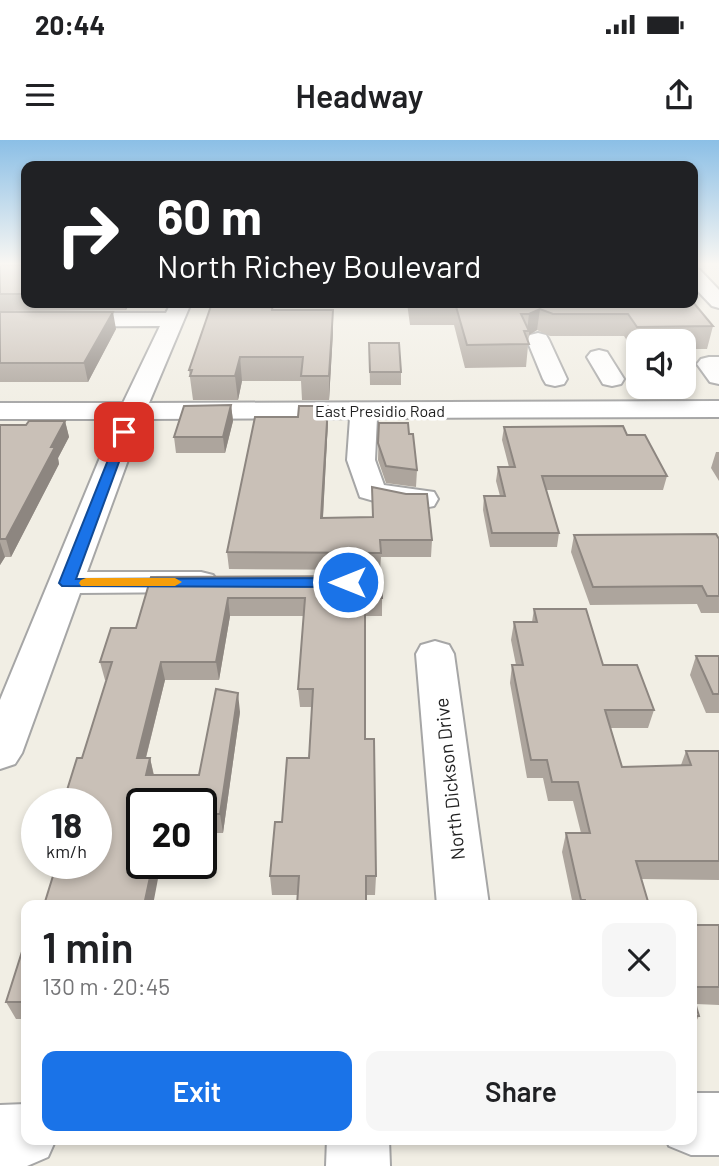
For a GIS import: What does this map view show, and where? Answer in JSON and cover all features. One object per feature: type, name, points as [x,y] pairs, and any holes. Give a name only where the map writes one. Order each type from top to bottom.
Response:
[{"type":"street","points":[[0,320],[141,313]]},
{"type":"street","points":[[0,753],[133,410],[177,313]]},
{"type":"street","points":[[538,340],[555,379]]},
{"type":"street","points":[[599,357],[612,379]]},
{"type":"street","points":[[0,388],[96,388]]},
{"type":"street","name":"East Presidio Road","points":[[0,411],[719,409]]},
{"type":"street","points":[[364,410],[361,460],[371,491],[402,499],[423,499]]},
{"type":"street","points":[[67,583],[237,582]]},
{"type":"street","name":"North Dickson Drive","points":[[435,654],[462,900]]},
{"type":"street","points":[[697,1124],[719,1124]]},
{"type":"street","points":[[0,1136],[21,1135]]},
{"type":"street","points":[[358,1145],[358,1166]]},
{"type":"building","points":[[0,313],[112,313],[84,363],[0,363]]},
{"type":"building","points":[[209,313],[333,313],[329,376],[301,376],[303,357],[240,357],[235,376],[190,376],[192,370],[189,370]]},
{"type":"building","points":[[458,313],[531,313],[521,314],[529,331],[524,331],[529,344],[467,345]]},
{"type":"building","points":[[550,313],[702,313],[713,326],[637,327],[628,314]]},
{"type":"building","points":[[369,343],[399,343],[401,372],[370,372]]},
{"type":"building","points":[[231,405],[223,437],[174,437],[184,406]]},
{"type":"building","points":[[299,406],[328,406],[321,518],[373,517],[372,487],[406,494],[427,494],[432,540],[380,540],[381,553],[227,552],[255,417],[298,417]]},
{"type":"building","points":[[29,421],[65,421],[51,447],[55,447],[6,539],[0,539],[0,425],[26,425]]},
{"type":"building","points":[[379,423],[408,423],[409,434],[413,434],[417,470],[386,466],[378,443]]},
{"type":"building","points":[[623,426],[627,435],[645,435],[667,476],[542,476],[559,533],[492,533],[484,496],[505,496],[498,467],[515,467],[504,427]]},
{"type":"building","points":[[716,534],[719,539],[719,596],[707,596],[702,586],[593,587],[574,535]]},
{"type":"building","points":[[381,576],[382,598],[365,598],[365,739],[374,739],[376,876],[366,876],[366,900],[297,900],[299,876],[270,876],[275,822],[282,822],[287,758],[309,758],[313,689],[298,689],[305,598],[228,598],[216,662],[161,662],[137,758],[150,758],[146,775],[199,775],[216,689],[238,693],[220,814],[217,814],[217,788],[126,788],[126,879],[150,879],[145,900],[46,900],[52,879],[112,879],[112,788],[68,788],[77,758],[82,758],[112,662],[100,662],[111,628],[136,628],[151,577]]},
{"type":"building","points":[[534,609],[586,609],[603,665],[637,665],[654,710],[605,710],[622,767],[691,765],[686,751],[719,751],[719,861],[636,861],[648,900],[581,900],[566,833],[590,833],[578,782],[552,782],[547,760],[531,760],[512,665],[523,665],[514,622],[537,622]]},
{"type":"building","points":[[696,656],[719,656],[719,694],[713,694]]},
{"type":"building","points":[[697,925],[719,925],[719,987],[697,987]]},
{"type":"building","points":[[21,955],[21,1002],[6,1002]]},
{"type":"slow traffic","points":[[86,583],[175,582]]},
{"type":"route","points":[[124,432],[67,583],[348,582]]}]
